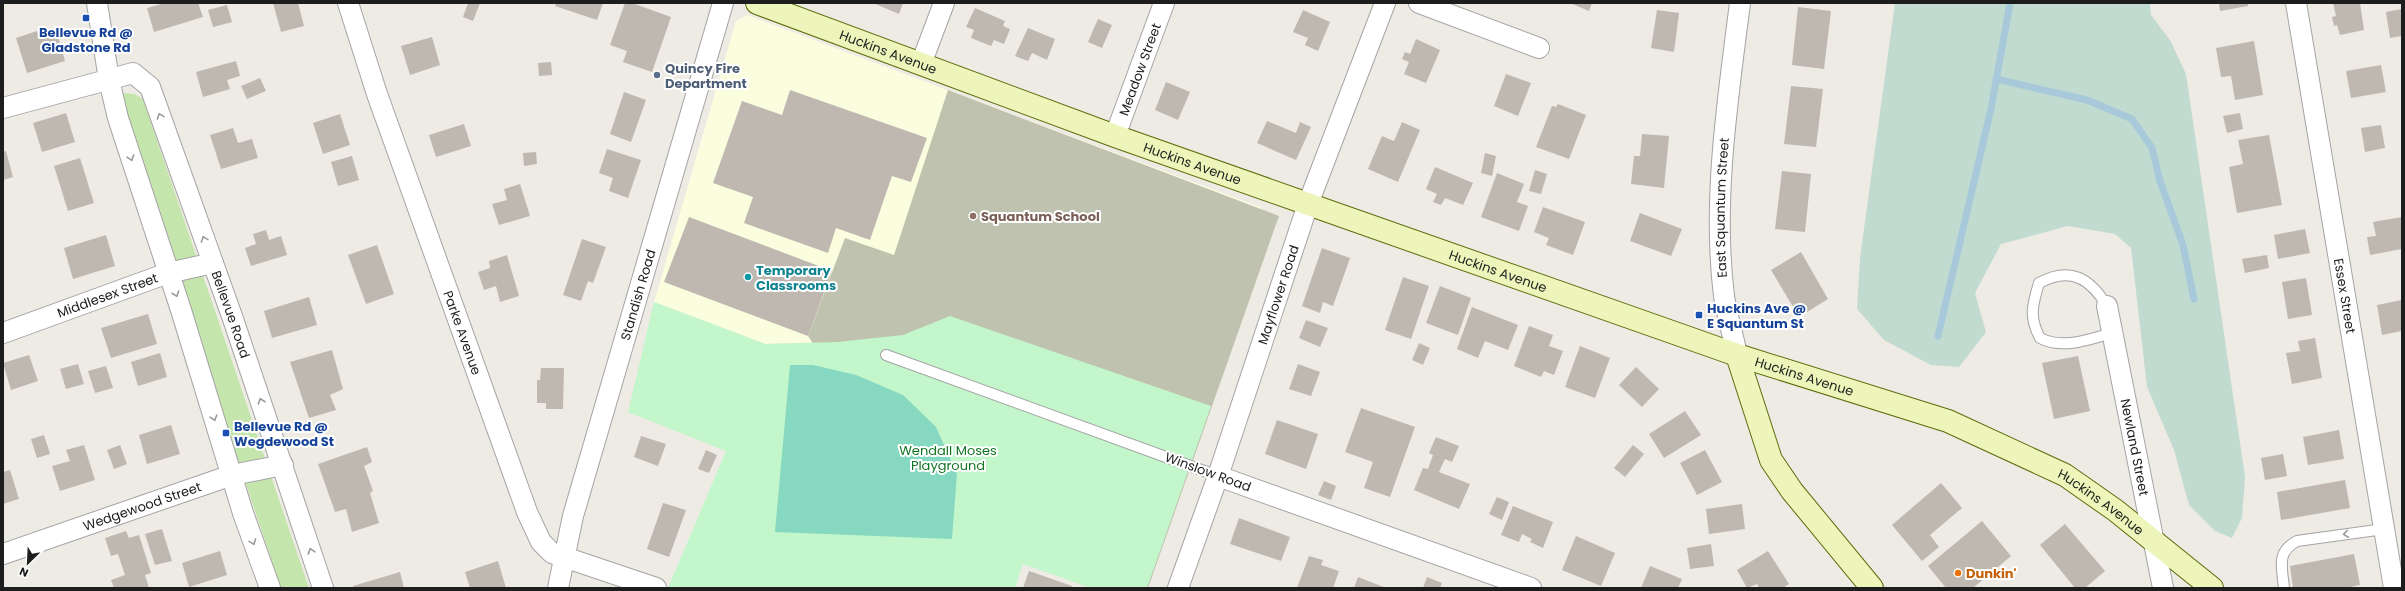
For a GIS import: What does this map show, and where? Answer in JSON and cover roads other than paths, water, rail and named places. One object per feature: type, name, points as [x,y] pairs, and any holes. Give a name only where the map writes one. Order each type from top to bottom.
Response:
[{"type":"street","points":[[97,3],[108,80],[118,118],[243,513],[270,588]]},
{"type":"street","name":"Parke Avenue","points":[[348,3],[377,94],[527,512],[541,542],[552,553],[656,588]]},
{"type":"street","name":"Standish Road","points":[[558,588],[563,557],[573,516],[723,3]]},
{"type":"street","name":"Huckins Avenue","points":[[757,3],[1115,136],[1738,355],[1948,421],[2065,475],[2155,542],[2212,588]]},
{"type":"street","points":[[921,64],[944,3]]},
{"type":"street","name":"Meadow Street","points":[[1115,136],[1164,3]]},
{"type":"street","name":"Mayflower Road","points":[[1178,588],[1218,476],[1308,204],[1385,3]]},
{"type":"street","points":[[1419,3],[1539,48]]},
{"type":"street","name":"East Squantum Street","points":[[1740,3],[1724,128],[1721,225],[1724,296],[1738,355],[1771,460],[1792,491],[1869,587]]},
{"type":"street","name":"Essex Street","points":[[2296,3],[2394,588]]},
{"type":"street","name":"Bellevue Road","points":[[108,80],[133,73],[150,87],[283,465],[323,588]]},
{"type":"street","points":[[3,108],[108,80]]},
{"type":"street","name":"Middlesex Street","points":[[3,333],[168,273],[213,263]]},
{"type":"street","name":"Newland Street","points":[[2107,306],[2155,542],[2162,588]]},
{"type":"street","name":"Wedgewood Street","points":[[3,554],[232,475],[283,465]]},
{"type":"street","name":"Winslow Road","points":[[1218,476],[1531,588]]},
{"type":"lane","points":[[2107,306],[2096,289],[2075,276],[2054,275],[2039,283],[2032,306],[2033,325],[2040,338],[2055,343],[2069,343],[2112,333]]},
{"type":"lane","name":"Winslow Road","points":[[886,355],[1218,476]]},
{"type":"lane","points":[[2284,588],[2281,557],[2287,546],[2297,541],[2384,529]]},
{"type":"waterway","points":[[1938,336],[1991,109],[2010,3]]},
{"type":"waterway","points":[[1996,79],[2087,100],[2132,119],[2152,148],[2160,181],[2183,245],[2194,299]]},
{"type":"place","name":"Bellevue Rd @ Gladstone Rd","points":[[86,18]]},
{"type":"place","name":"Quincy Fire Department","points":[[657,75]]},
{"type":"place","name":"Squantum School","points":[[973,216]]},
{"type":"place","name":"Temporary Classrooms","points":[[748,277]]},
{"type":"place","name":"Huckins Ave @ E Squantum St","points":[[1699,315]]},
{"type":"place","name":"Bellevue Rd @ Wegdewood St","points":[[226,433]]},
{"type":"place","name":"Dunkin'","points":[[1958,573]]},
{"type":"park label","name":"Wendall Moses Playground","points":[[948,458]]}]
